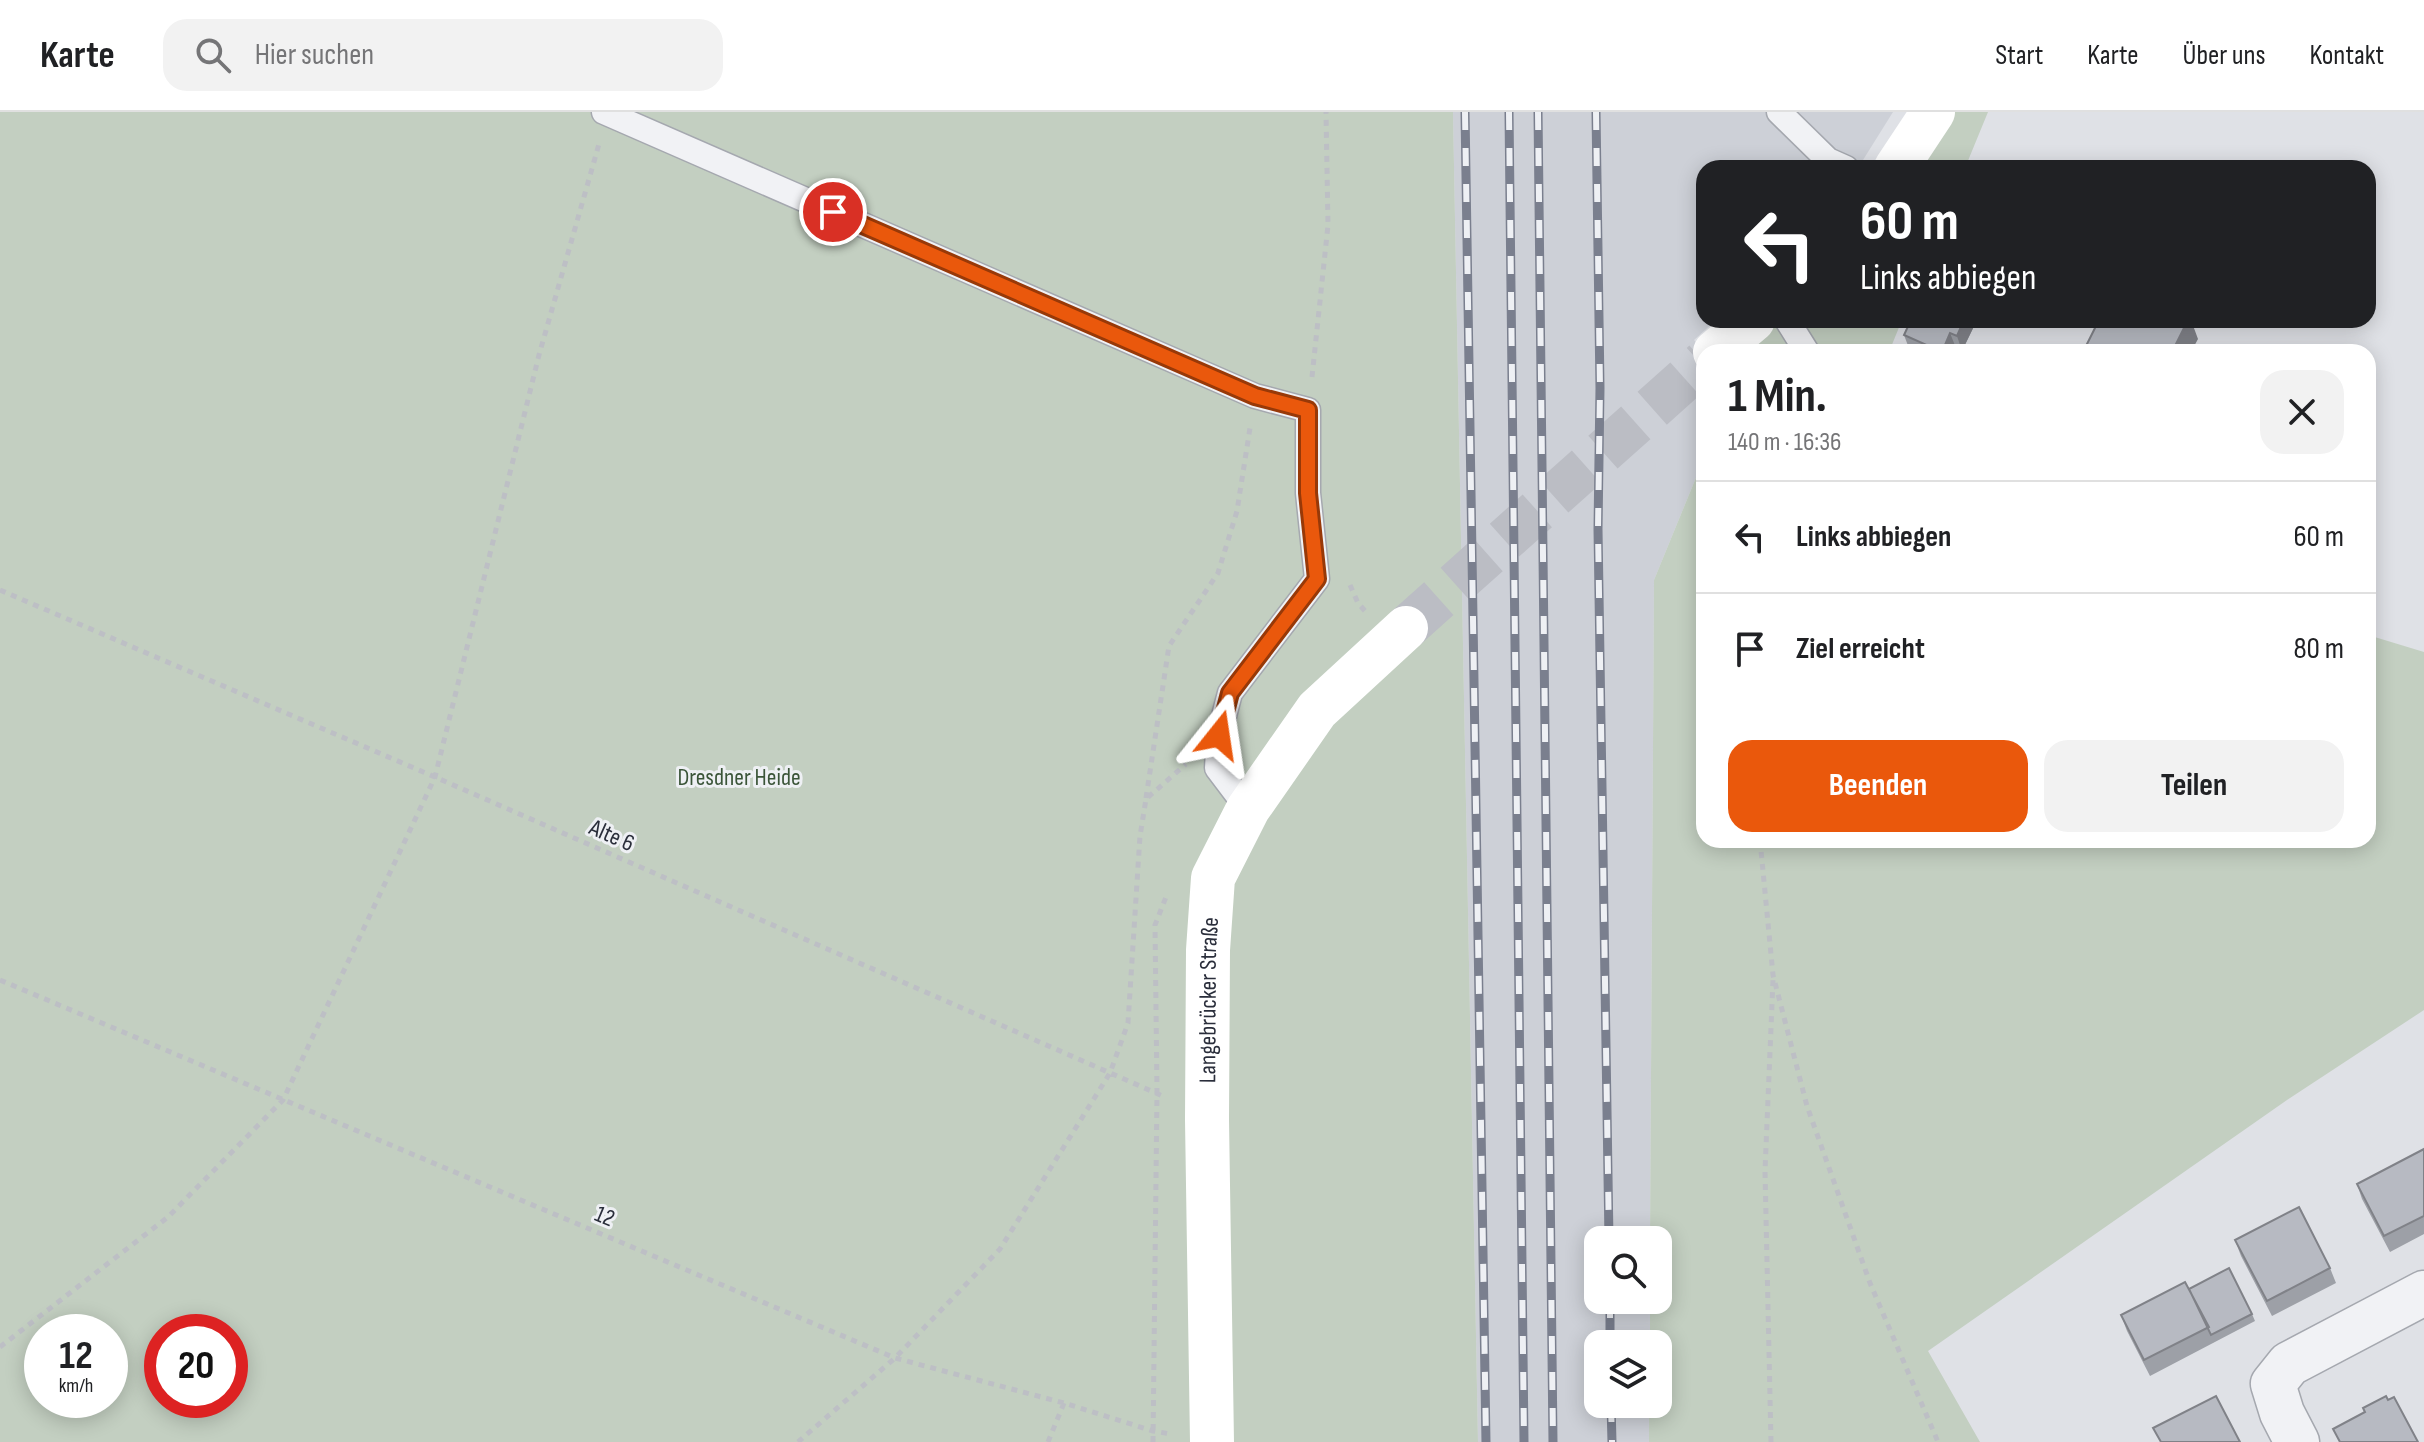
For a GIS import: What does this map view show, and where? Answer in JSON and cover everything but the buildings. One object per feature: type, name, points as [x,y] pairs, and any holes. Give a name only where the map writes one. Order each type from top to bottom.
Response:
[{"type":"main road","points":[[1901,160],[1933,112]]},
{"type":"main road","points":[[1724,344],[1744,328]]},
{"type":"main road","name":"Langebrücker Straße","points":[[1197,1439],[1207,1120],[1208,950],[1213,878],[1248,809],[1317,710],[1406,628]]},
{"type":"street","points":[[2297,1442],[2282,1413],[2273,1384],[2289,1364],[2424,1293]]},
{"type":"lane","points":[[1779,112],[1828,160]]},
{"type":"lane","points":[[606,113],[1255,396],[1308,410],[1308,493],[1317,579],[1230,693],[1219,735],[1217,768],[1248,809]]},
{"type":"path","points":[[1308,410],[1328,225],[1326,112]]},
{"type":"path","points":[[0,1347],[168,1217],[283,1100],[435,777],[539,355],[606,113]]},
{"type":"path","points":[[798,1442],[895,1358],[1000,1249],[1110,1073],[1128,1023],[1140,836],[1169,646],[1218,573],[1237,511],[1255,396]]},
{"type":"path","name":"Alte 6","points":[[0,590],[1157,1092],[1207,1120]]},
{"type":"path","points":[[1146,799],[1219,735]]},
{"type":"path","points":[[1761,848],[1773,975],[1765,1171],[1771,1442]]},
{"type":"path","points":[[1773,975],[1807,1106],[1870,1283],[1938,1442]]},
{"type":"path","name":"12","points":[[0,980],[895,1358],[1064,1403],[1153,1431],[1197,1439]]},
{"type":"path","points":[[1048,1442],[1064,1403]]},
{"type":"shaded area","points":[[1453,112],[1893,112],[1863,160],[1696,160],[1696,328],[1707,328],[1694,340],[1698,344],[1696,478],[1654,580],[1650,1226],[1584,1226],[1584,1314],[1650,1314],[1650,1330],[1584,1330],[1584,1418],[1649,1418],[1649,1442],[1478,1442]]},
{"type":"green space","name":"Dresdner Heide","points":[[0,112],[1453,112],[1478,1442],[0,1442]]},
{"type":"green space","points":[[1939,112],[1988,112],[1968,160],[1907,160]]},
{"type":"green space","points":[[1755,328],[1899,328],[1892,344],[1736,344]]},
{"type":"green space","points":[[1696,478],[1696,848],[2376,848],[2376,637],[2424,652],[2424,1010],[2287,1100],[1928,1351],[1980,1442],[1649,1442],[1649,1418],[1672,1418],[1672,1330],[1650,1330],[1650,1314],[1672,1314],[1672,1226],[1650,1226],[1654,580]]},
{"type":"tunnel","points":[[1406,628],[1696,369]]},
{"type":"railway","points":[[1465,112],[1486,1442]]},
{"type":"railway","points":[[1509,112],[1524,1442]]},
{"type":"railway","points":[[1538,112],[1553,1442]]},
{"type":"railway","points":[[1596,112],[1600,388],[1598,529],[1609,1226]]},
{"type":"railway","points":[[1610,1314],[1610,1330]]},
{"type":"railway","points":[[1611,1418],[1612,1442]]},
{"type":"route","points":[[833,212],[1255,396],[1308,410],[1308,493],[1317,579],[1230,693],[1219,735]]}]
